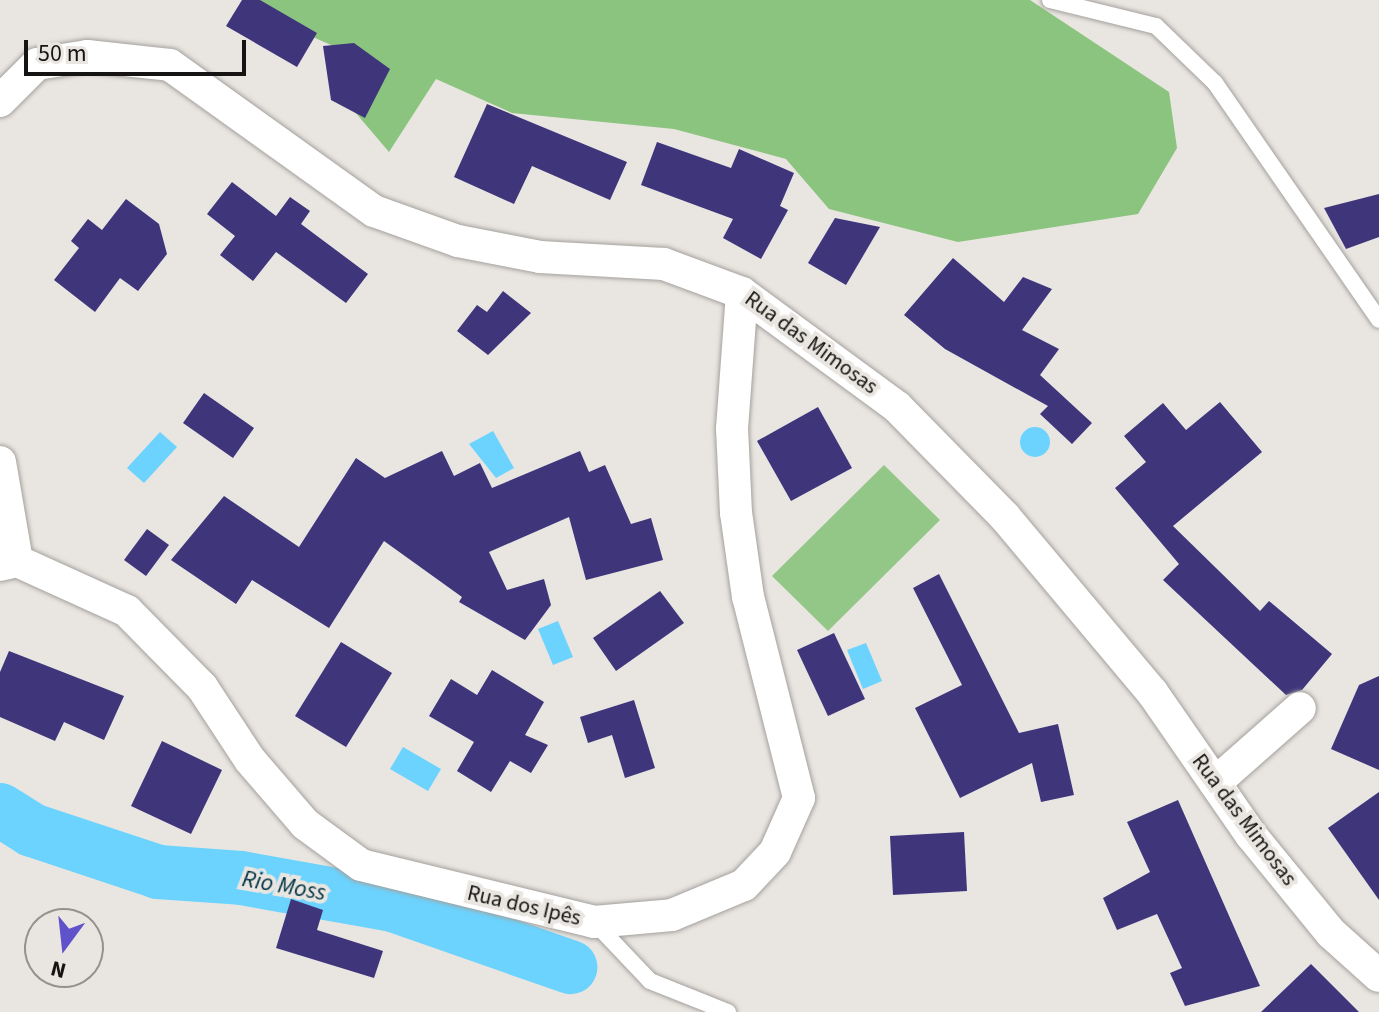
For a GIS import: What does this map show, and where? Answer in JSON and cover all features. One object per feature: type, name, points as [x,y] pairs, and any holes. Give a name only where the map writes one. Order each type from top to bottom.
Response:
[{"type":"street","name":"Rua das Mimosas","points":[[0,101],[37,64],[87,56],[170,65],[374,211],[458,241],[540,257],[664,264],[742,293],[897,407],[1005,517],[1152,692],[1215,783],[1331,933],[1379,976]]},
{"type":"street","name":"Rua dos Ipês","points":[[8,563],[127,611],[202,687],[250,760],[305,824],[361,865],[594,922],[672,915],[744,885],[781,843],[799,798],[748,597],[736,513],[732,429],[742,293]]},
{"type":"street","points":[[0,462],[8,563]]},
{"type":"street","points":[[1215,783],[1300,708]]},
{"type":"lane","points":[[1050,0],[1156,26],[1215,83],[1379,320]]},
{"type":"lane","points":[[594,922],[650,981],[728,1012]]},
{"type":"green space","points":[[260,0],[1030,0],[1169,92],[1177,148],[1138,214],[958,242],[829,209],[786,159],[674,129],[512,113],[436,79],[389,152],[349,105],[365,60],[281,23]]},
{"type":"green space","points":[[884,465],[940,520],[828,631],[772,576]]},
{"type":"water","points":[[1035,427],[1046,431],[1050,442],[1046,453],[1035,457],[1024,453],[1020,442],[1024,431]]},
{"type":"water","points":[[493,431],[514,468],[496,478],[469,444]]},
{"type":"water","points":[[160,432],[177,447],[144,483],[127,468]]},
{"type":"water","points":[[558,621],[573,657],[553,665],[538,629]]},
{"type":"water","points":[[866,643],[882,681],[863,689],[847,650]]},
{"type":"water","points":[[403,747],[441,769],[428,791],[390,769]]},
{"type":"building","points":[[242,0],[260,0],[317,33],[297,67],[226,26]]},
{"type":"building","points":[[354,43],[390,69],[365,118],[331,100],[323,46]]},
{"type":"building","points":[[487,104],[627,162],[610,200],[532,166],[514,204],[454,177]]},
{"type":"building","points":[[657,142],[731,168],[739,149],[794,173],[780,206],[788,210],[761,259],[723,238],[733,219],[641,185]]},
{"type":"building","points":[[232,182],[276,216],[290,197],[310,211],[301,224],[368,274],[346,303],[276,252],[253,281],[220,255],[235,236],[207,214]]},
{"type":"building","points":[[1379,194],[1379,237],[1346,249],[1324,208]]},
{"type":"building","points":[[126,199],[159,224],[167,254],[138,291],[120,278],[95,312],[54,280],[79,248],[71,241],[88,219],[102,230]]},
{"type":"building","points":[[835,218],[880,227],[846,285],[808,263]]},
{"type":"building","points":[[953,258],[1004,302],[1023,277],[1052,289],[1022,330],[1059,349],[1040,375],[1092,423],[1072,444],[1040,414],[1048,406],[945,349],[904,315]]},
{"type":"building","points":[[503,291],[531,313],[488,355],[457,331],[477,305],[487,312]]},
{"type":"building","points":[[204,393],[254,428],[233,458],[183,423]]},
{"type":"building","points":[[1220,402],[1262,452],[1173,526],[1260,611],[1269,601],[1332,654],[1302,690],[1286,695],[1163,580],[1179,564],[1115,488],[1146,462],[1124,436],[1163,403],[1186,430]]},
{"type":"building","points":[[818,407],[852,468],[791,501],[757,441]]},
{"type":"building","points":[[442,451],[454,476],[480,463],[492,488],[580,451],[589,472],[605,465],[631,524],[651,518],[663,560],[586,580],[569,517],[489,552],[507,590],[544,579],[551,605],[525,640],[459,602],[462,597],[384,541],[329,628],[252,580],[236,604],[171,560],[224,496],[299,547],[356,458],[385,478]]},
{"type":"building","points":[[147,529],[169,545],[146,576],[124,560]]},
{"type":"building","points":[[939,574],[1019,733],[1058,724],[1074,795],[1041,802],[1032,763],[960,798],[915,708],[962,685],[913,588]]},
{"type":"building","points":[[660,591],[684,623],[616,671],[593,638]]},
{"type":"building","points":[[834,633],[865,699],[828,716],[797,650]]},
{"type":"building","points":[[341,642],[392,673],[346,747],[295,716]]},
{"type":"building","points":[[9,651],[124,696],[104,740],[64,722],[55,741],[0,717],[0,672]]},
{"type":"building","points":[[492,670],[544,702],[525,735],[548,745],[531,773],[510,761],[491,792],[457,771],[474,742],[429,716],[451,679],[477,695]]},
{"type":"building","points":[[1379,676],[1379,770],[1331,749],[1359,685]]},
{"type":"building","points":[[634,700],[655,768],[625,778],[612,735],[588,743],[580,717]]},
{"type":"building","points":[[162,741],[222,770],[191,834],[131,806]]},
{"type":"building","points":[[1379,792],[1379,900],[1328,828]]},
{"type":"building","points":[[1178,800],[1260,986],[1185,1006],[1170,973],[1182,968],[1157,914],[1117,930],[1103,898],[1150,872],[1127,822]]},
{"type":"building","points":[[964,832],[967,891],[893,895],[890,836]]},
{"type":"building","points":[[291,899],[323,910],[317,930],[383,951],[374,978],[276,948]]},
{"type":"building","points":[[1311,964],[1359,1012],[1261,1012]]},
{"type":"waterway","name":"Rio Moss","points":[[0,810],[32,830],[158,872],[241,878],[393,905],[570,967]]}]
